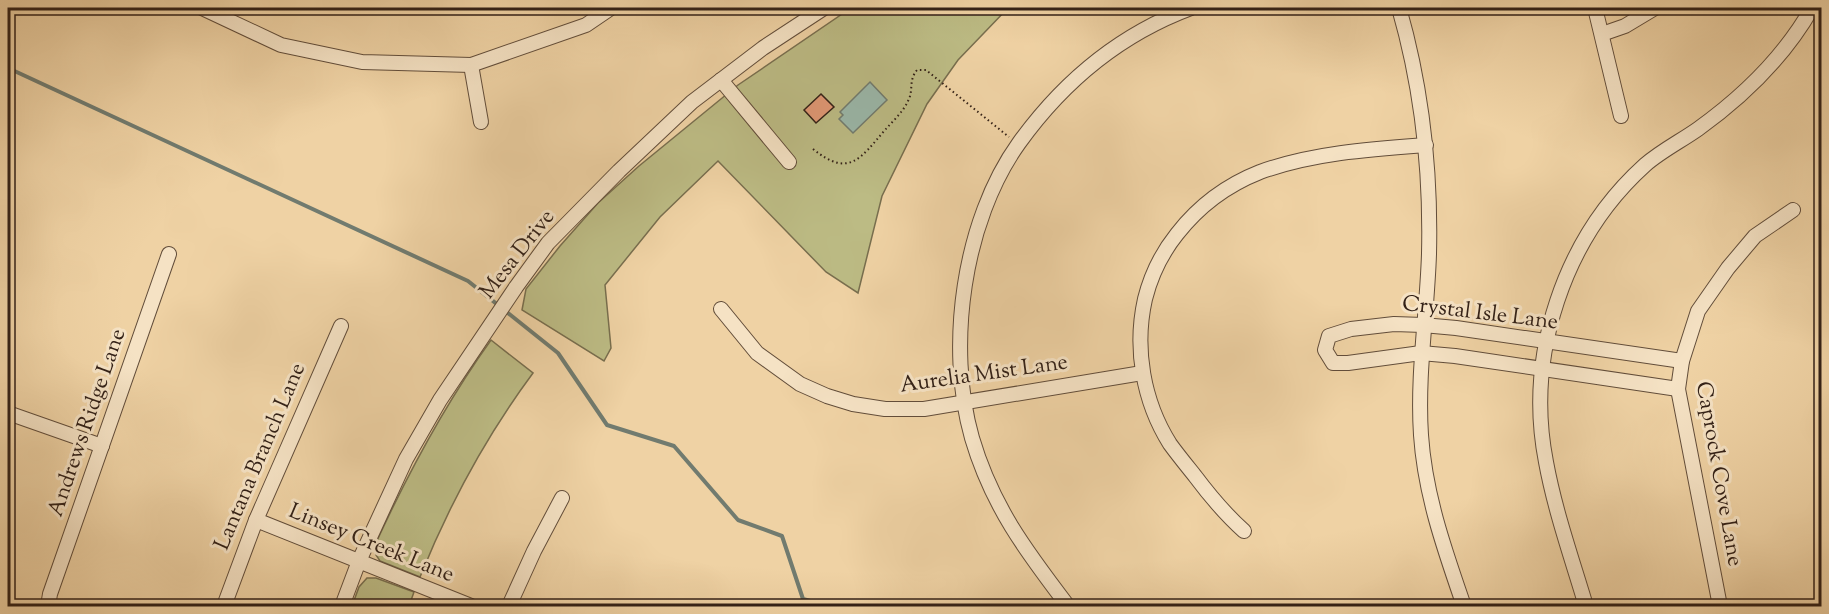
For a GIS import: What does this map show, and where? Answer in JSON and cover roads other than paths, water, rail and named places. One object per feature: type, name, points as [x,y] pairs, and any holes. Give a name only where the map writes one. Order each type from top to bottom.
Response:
[{"type":"street","points":[[201,8],[281,45],[362,62],[471,65],[586,25],[611,8]]},
{"type":"street","name":"Mesa Drive","points":[[342,606],[359,561],[406,459],[440,400],[548,243],[692,102],[763,48],[824,8]]},
{"type":"street","points":[[1068,606],[1005,519],[986,477],[972,437],[960,365],[960,325],[964,285],[983,215],[999,178],[1018,144],[1069,84],[1102,56],[1170,15],[1191,8]]},
{"type":"street","points":[[1400,8],[1416,79],[1426,145],[1429,190],[1429,256],[1421,353],[1420,426],[1426,479],[1436,522],[1464,606]]},
{"type":"street","points":[[1596,8],[1621,116]]},
{"type":"street","points":[[1602,34],[1625,26],[1655,8]]},
{"type":"street","points":[[1586,606],[1545,461],[1541,423],[1545,342],[1568,272],[1587,236],[1612,200],[1646,164],[1700,127],[1746,91],[1778,58],[1812,8]]},
{"type":"street","points":[[471,65],[481,122]]},
{"type":"street","points":[[721,80],[789,162]]},
{"type":"street","points":[[1244,531],[1221,510],[1171,444],[1150,400],[1140,348],[1141,318],[1149,284],[1165,250],[1191,216],[1221,192],[1259,173],[1308,159],[1372,149],[1426,145]]},
{"type":"street","name":"Caprock Cove Lane","points":[[1720,606],[1678,389],[1682,361],[1698,311],[1728,268],[1755,236],[1793,210]]},
{"type":"street","name":"Andrews Ridge Lane","points":[[48,606],[50,594],[169,254]]},
{"type":"street","name":"Aurelia Mist Lane","points":[[721,309],[758,354],[800,384],[853,404],[885,409],[924,409],[1143,373]]},
{"type":"street","name":"Crystal Isle Lane","points":[[1678,389],[1421,353],[1332,363],[1325,350],[1329,336],[1351,328],[1394,324],[1456,328],[1682,361]]},
{"type":"street","name":"Lantana Branch Lane","points":[[224,606],[255,520],[341,326]]},
{"type":"street","points":[[8,413],[102,446]]},
{"type":"street","points":[[509,606],[562,498]]},
{"type":"street","name":"Linsey Creek Lane","points":[[255,520],[471,606]]},
{"type":"waterway","points":[[8,68],[468,281],[558,353],[607,425],[674,446],[738,520],[782,536],[803,599],[828,606]]}]
